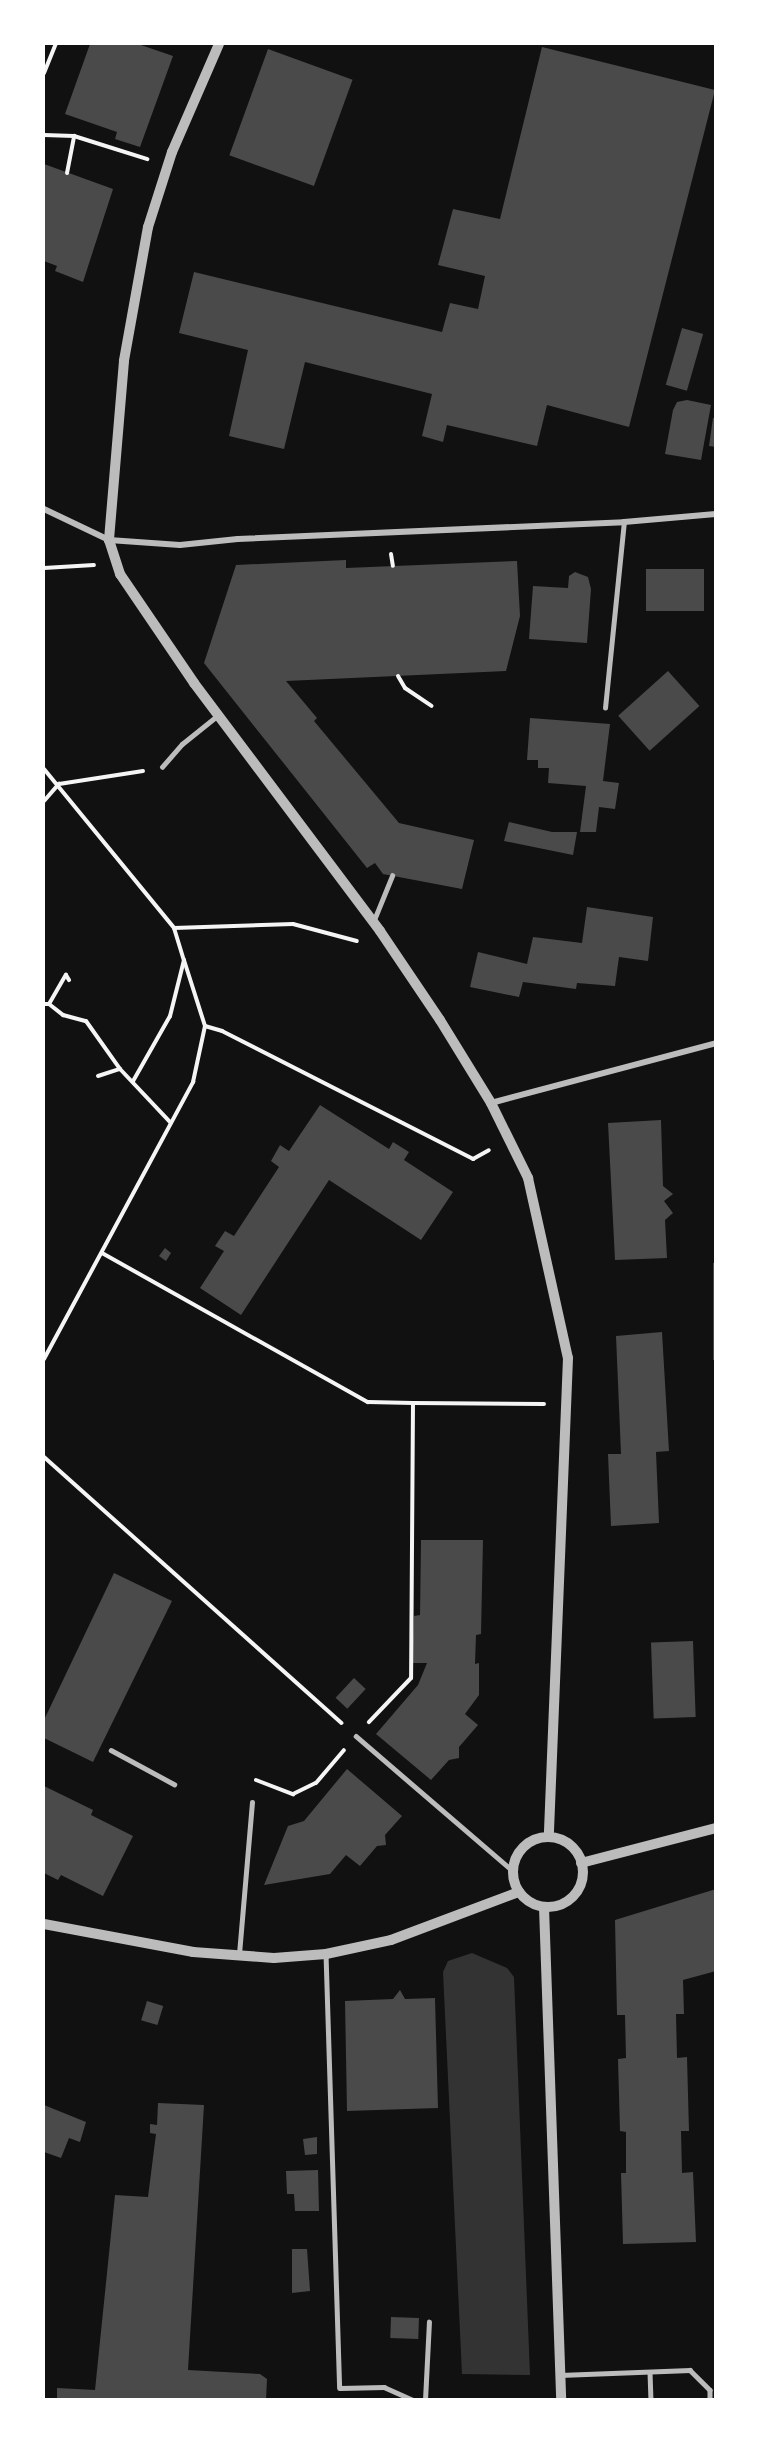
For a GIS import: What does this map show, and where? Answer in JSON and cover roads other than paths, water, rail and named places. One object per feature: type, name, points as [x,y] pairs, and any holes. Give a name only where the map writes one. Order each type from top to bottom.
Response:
[{"type":"street","points":[[219,44],[168,166],[148,227],[133,299],[109,540],[117,563],[219,715],[376,927],[441,1020],[491,1103],[528,1178],[566,1347],[566,1404],[549,1837]]},
{"type":"street","points":[[44,509],[109,540],[180,545],[238,539],[624,522],[716,514]]},
{"type":"street","points":[[491,1103],[716,1043]]},
{"type":"street","points":[[581,1863],[716,1828]]},
{"type":"street","points":[[549,1837],[570,1844],[581,1863],[580,1885],[574,1894],[555,1906],[544,1907],[530,1902],[519,1892],[513,1871],[520,1850],[528,1842],[549,1837]]},
{"type":"street","points":[[44,1924],[238,1956],[274,1959],[326,1954],[391,1940],[519,1892]]},
{"type":"street","points":[[544,1907],[561,2400]]},
{"type":"lane","points":[[605,708],[624,522]]},
{"type":"lane","points":[[162,767],[182,744],[219,715]]},
{"type":"lane","points":[[376,927],[392,876]]},
{"type":"lane","points":[[356,1736],[513,1871]]},
{"type":"lane","points":[[111,1750],[174,1784]]},
{"type":"lane","points":[[238,1956],[252,1803]]},
{"type":"lane","points":[[326,1954],[340,2388],[384,2387],[412,2400]]},
{"type":"lane","points":[[425,2400],[429,2322]]},
{"type":"lane","points":[[560,2375],[690,2370],[710,2390],[710,2400]]},
{"type":"lane","points":[[650,2372],[651,2400]]}]
